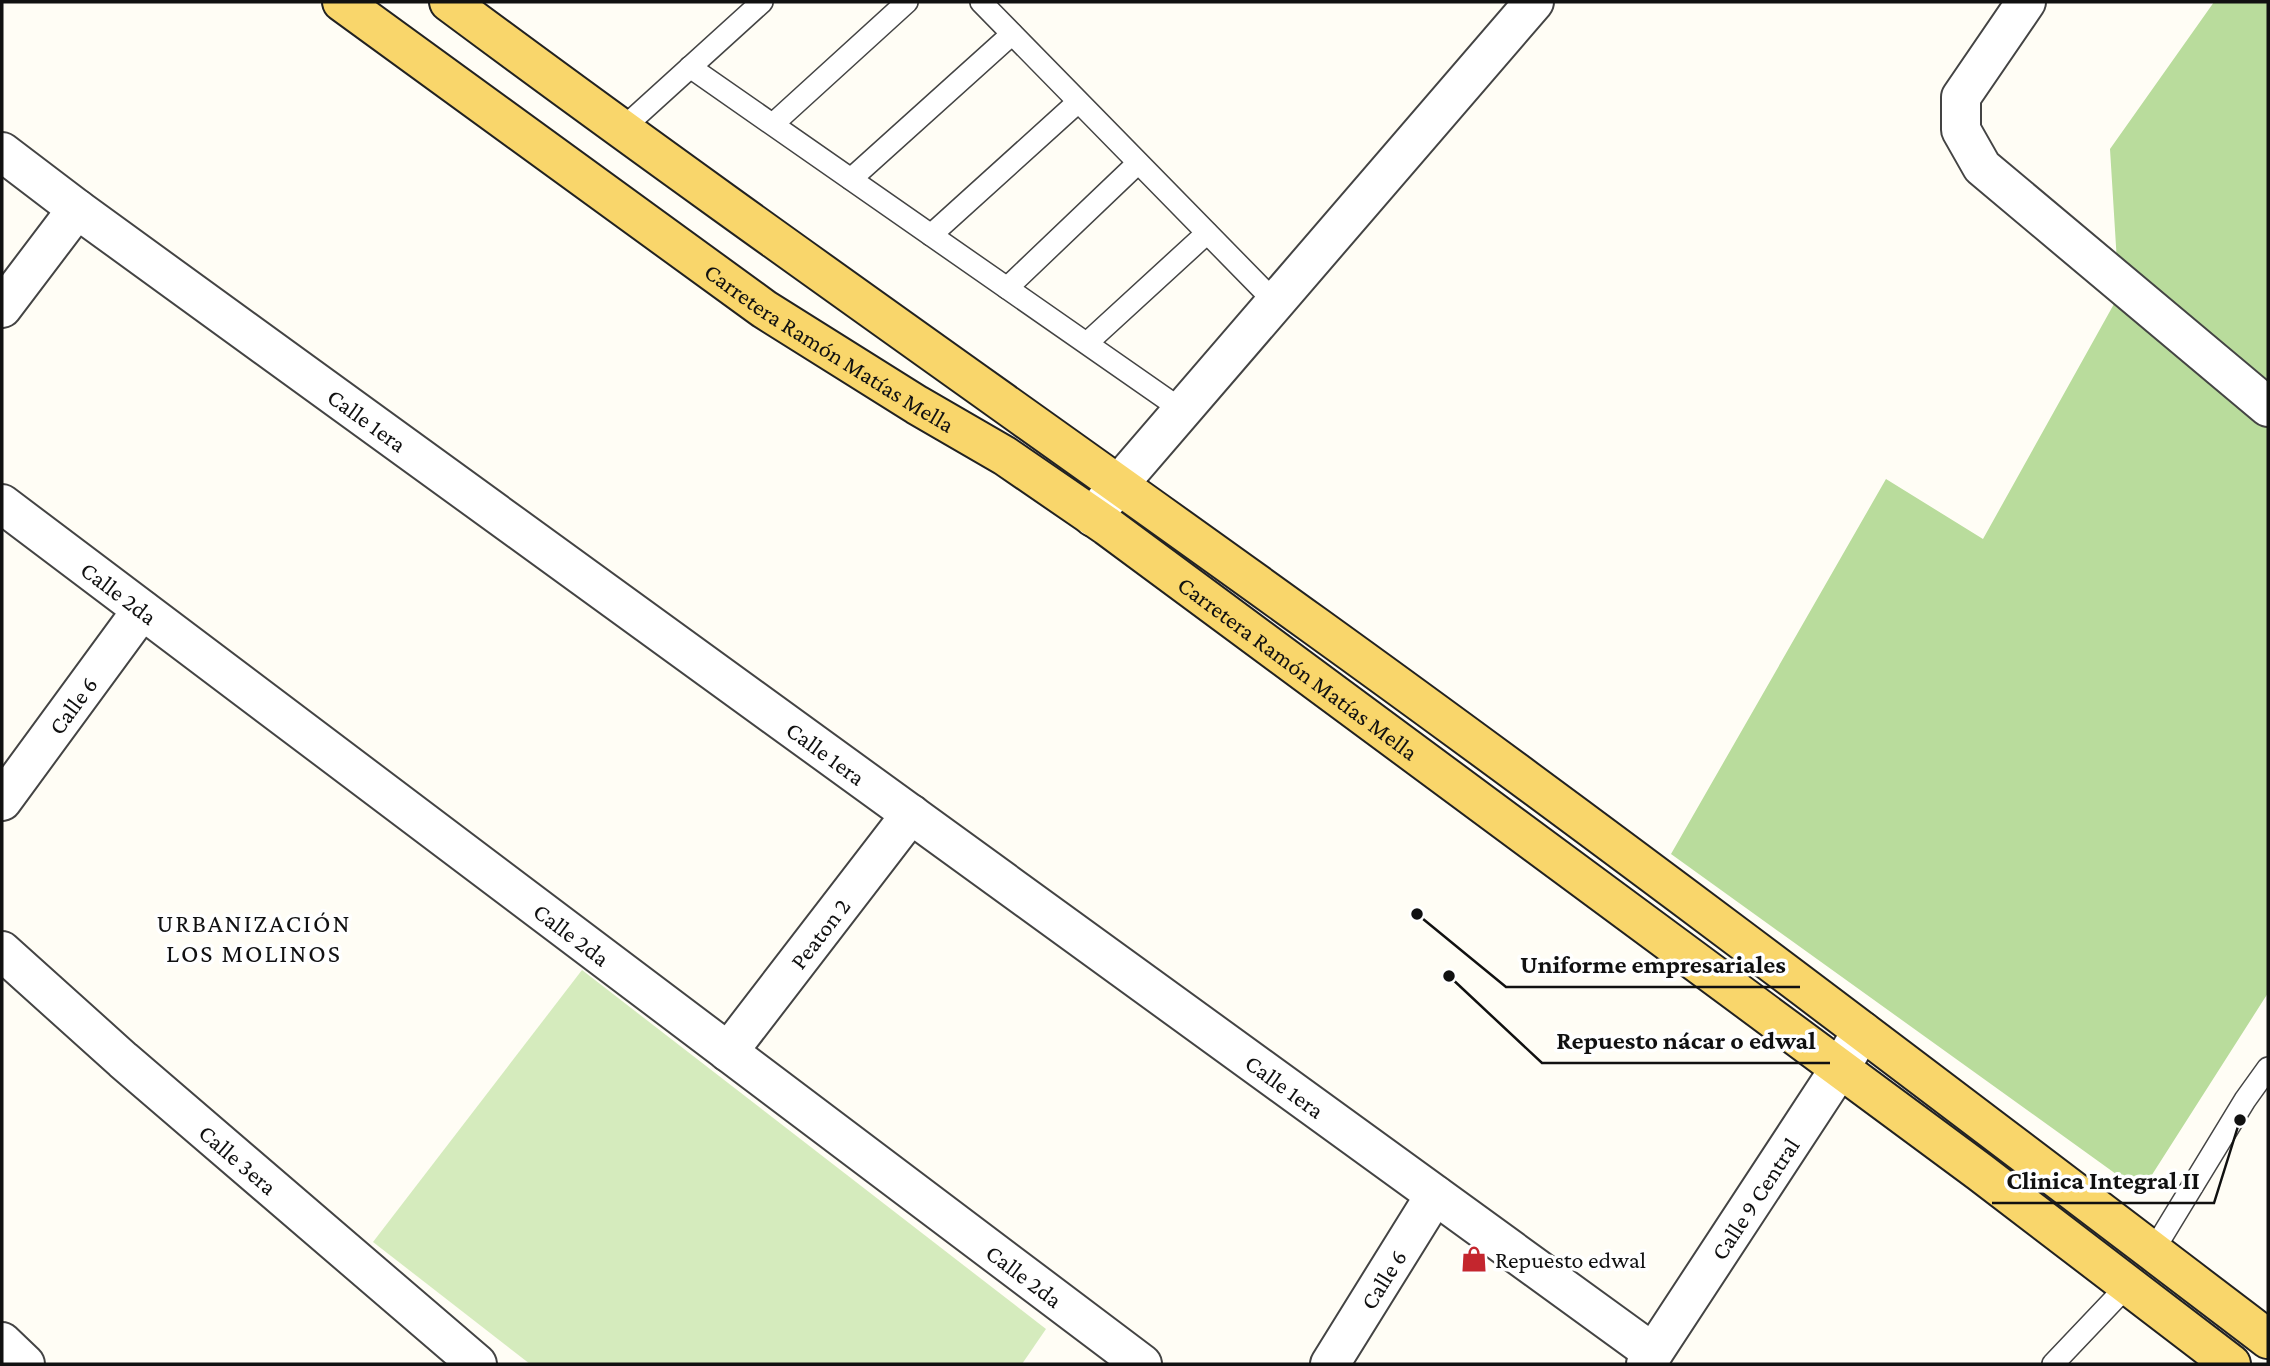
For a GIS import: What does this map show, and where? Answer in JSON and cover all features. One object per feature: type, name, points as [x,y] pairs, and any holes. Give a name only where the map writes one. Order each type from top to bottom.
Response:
[{"type":"main road","name":"Carretera Ramón Matías Mella","points":[[342,2],[764,309],[917,405],[1005,456],[1093,517],[1323,684],[1840,1068],[2231,1364]]},
{"type":"main road","name":"Carretera Ramón Matías Mella","points":[[449,2],[621,130],[1317,628],[1614,845],[2153,1251],[2264,1326]]},
{"type":"street","points":[[1093,517],[1534,2]]},
{"type":"street","points":[[2026,2],[1961,97],[1961,130],[1982,167],[2268,407]]},
{"type":"street","name":"Calle 1era","points":[[2,152],[1436,1195],[1649,1359]]},
{"type":"street","points":[[2,308],[77,209]]},
{"type":"street","name":"Calle 2da","points":[[2,504],[1142,1364]]},
{"type":"street","name":"Calle 6","points":[[2,801],[142,610]]},
{"type":"street","name":"Peaton 2","points":[[728,1052],[911,814]]},
{"type":"street","name":"Calle 3era","points":[[2,951],[123,1060],[477,1364]]},
{"type":"street","name":"Calle 9 Central","points":[[1649,1359],[1862,1031]]},
{"type":"street","name":"Calle 6","points":[[1330,1364],[1436,1195]]},
{"type":"street","points":[[2,1342],[26,1364]]},
{"type":"lane","points":[[621,130],[762,2]]},
{"type":"lane","points":[[773,124],[907,2]]},
{"type":"lane","points":[[981,2],[1275,302]]},
{"type":"lane","points":[[851,179],[1012,34]]},
{"type":"lane","points":[[690,67],[1182,410]]},
{"type":"lane","points":[[931,235],[1078,102]]},
{"type":"lane","points":[[1007,288],[1138,163]]},
{"type":"lane","points":[[1087,343],[1207,233]]},
{"type":"lane","points":[[2153,1251],[2245,1100],[2268,1068]]},
{"type":"lane","points":[[2245,1100],[2268,1090]]},
{"type":"lane","points":[[2053,1364],[2128,1285]]},
{"type":"green space","points":[[2214,2],[2268,2],[2268,993],[2141,1192],[1671,854],[1886,479],[1983,539],[2119,295],[2110,149]]},
{"type":"green space","points":[[582,970],[1046,1329],[1022,1364],[530,1364],[373,1242]]},
{"type":"place","name":"Uniforme empresariales","points":[[1417,914]]},
{"type":"place","name":"Repuesto nácar o edwal","points":[[1449,976]]},
{"type":"place","name":"Clinica Integral II","points":[[2240,1120]]},
{"type":"place","name":"Repuesto edwal","points":[[1474,1259]]},
{"type":"district","name":"URBANIZACIÓN LOS MOLINOS","points":[[254,938]]}]
